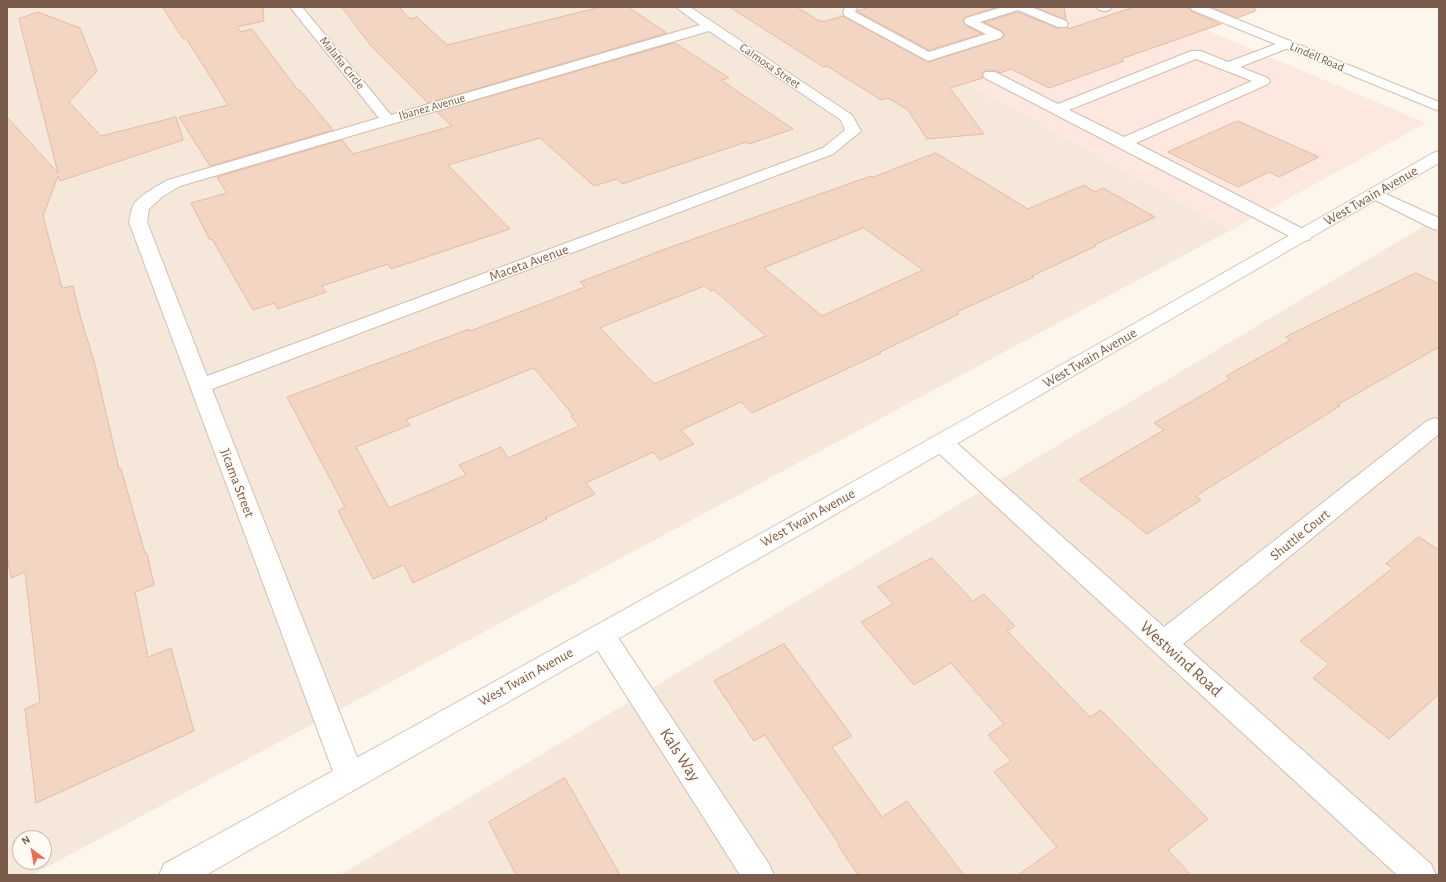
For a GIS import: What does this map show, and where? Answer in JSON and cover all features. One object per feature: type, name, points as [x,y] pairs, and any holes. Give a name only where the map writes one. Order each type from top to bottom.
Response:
[{"type":"street","name":"Malafia Circle","points":[[296,7],[388,120]]},
{"type":"street","name":"Calmosa Street","points":[[682,7],[847,118],[853,130]]},
{"type":"street","name":"Lindell Road","points":[[1196,7],[1439,107]]},
{"type":"street","name":"Ibanez Avenue","points":[[156,194],[174,183],[711,26]]},
{"type":"street","name":"Maceta Avenue","points":[[200,386],[828,151],[853,130]]},
{"type":"street","name":"West Twain Avenue","points":[[189,871],[350,777],[942,443],[1303,236],[1439,156]]},
{"type":"street","name":"Jicama Street","points":[[156,194],[141,207],[138,222],[350,777]]},
{"type":"street","points":[[1375,194],[1439,225]]},
{"type":"street","name":"Shuttle Court","points":[[1164,643],[1435,426]]},
{"type":"street","name":"Westwind Road","points":[[942,443],[1420,875]]},
{"type":"street","name":"Kals Way","points":[[602,635],[758,875]]},
{"type":"lane","points":[[851,7],[849,13],[928,57],[997,35],[970,21],[1015,7]]},
{"type":"lane","points":[[1021,7],[1062,24]]},
{"type":"lane","points":[[1228,67],[1287,44]]},
{"type":"lane","points":[[1059,109],[1196,54],[1263,81],[1124,142]]},
{"type":"lane","points":[[990,75],[1124,142],[1303,236]]},
{"type":"shaded area","points":[[7,7],[831,7],[1231,230],[52,864],[52,830],[12,830],[12,870],[41,870],[32,875],[7,875]]},
{"type":"shaded area","points":[[831,7],[1152,7],[1426,123],[1231,230]]},
{"type":"shaded area","points":[[1439,217],[1439,875],[340,875]]},
{"type":"building","points":[[163,7],[263,7],[264,21],[237,27],[241,32],[252,29],[298,90],[300,90],[333,130],[210,166],[179,117],[228,105],[186,38],[183,38]]},
{"type":"building","points":[[342,7],[399,7],[410,19],[417,17],[447,45],[601,7],[628,7],[667,33],[428,103],[372,47]]},
{"type":"building","points":[[730,7],[797,7],[819,21],[826,21],[843,16],[928,62],[1001,39],[1004,36],[1002,31],[984,22],[1018,12],[1057,28],[1068,27],[1068,29],[1134,7],[1189,7],[1191,11],[1221,24],[1121,59],[1124,61],[1049,88],[1011,69],[1000,73],[995,70],[985,70],[982,74],[983,78],[950,88],[984,134],[927,139],[908,110],[888,98],[881,100],[827,66],[824,67]]},
{"type":"building","points":[[871,7],[998,7],[966,17],[963,20],[965,25],[982,34],[929,50],[857,11]]},
{"type":"building","points":[[1035,7],[1064,7],[1066,20]]},
{"type":"building","points":[[1211,7],[1255,7],[1255,11],[1237,18]]},
{"type":"building","points":[[38,12],[80,28],[97,71],[69,102],[101,136],[176,117],[183,140],[60,181],[58,176],[43,216],[62,288],[73,286],[94,361],[119,469],[121,469],[145,553],[147,553],[154,585],[135,592],[148,657],[171,648],[194,731],[36,803],[25,709],[40,702],[25,572],[11,578],[7,554],[7,117],[58,173],[19,19]]},
{"type":"building","points":[[675,43],[729,78],[721,80],[793,129],[749,144],[746,142],[622,184],[617,179],[594,186],[540,138],[448,165],[510,229],[391,269],[388,264],[322,286],[326,292],[278,309],[274,303],[253,310],[212,239],[210,240],[191,203],[227,193],[217,177],[342,140],[353,154],[452,126],[437,112]]},
{"type":"building","points":[[1238,121],[1319,157],[1279,177],[1269,172],[1238,187],[1168,152]]},
{"type":"building","points":[[936,153],[1028,209],[1084,185],[1095,192],[1103,188],[1155,217],[1032,276],[1034,277],[957,312],[959,314],[880,352],[881,353],[752,413],[741,402],[681,430],[694,444],[660,460],[653,452],[586,483],[595,494],[545,518],[547,519],[413,583],[404,565],[373,579],[338,511],[345,507],[287,397],[469,329],[470,331],[585,287],[580,282],[665,249],[871,176],[873,177]],"holes":[[[864,228],[923,270],[822,316],[764,268]],[[705,286],[710,291],[714,290],[766,336],[654,384],[600,328]],[[534,368],[573,415],[571,416],[579,426],[508,458],[501,447],[459,465],[466,475],[389,508],[356,447],[410,425],[406,420]]]},
{"type":"building","points":[[1416,273],[1439,284],[1439,347],[1337,405],[1340,406],[1196,496],[1201,500],[1147,534],[1079,480],[1164,430],[1154,423],[1230,379],[1226,376],[1291,340],[1286,337]]},
{"type":"building","points":[[1419,537],[1439,550],[1439,694],[1389,739],[1313,678],[1329,664],[1300,641],[1393,568],[1386,564]]},
{"type":"building","points":[[932,558],[973,601],[984,594],[1015,626],[1007,631],[1090,717],[1101,710],[1208,819],[1168,850],[1191,875],[1018,875],[1057,847],[994,772],[1011,761],[988,735],[1004,724],[951,663],[914,685],[861,622],[893,604],[878,587]]},
{"type":"building","points":[[784,644],[852,736],[832,747],[882,817],[907,801],[964,875],[858,875],[838,845],[839,844],[765,735],[754,741],[714,681]]},
{"type":"building","points":[[565,778],[620,875],[516,875],[489,822]]}]
